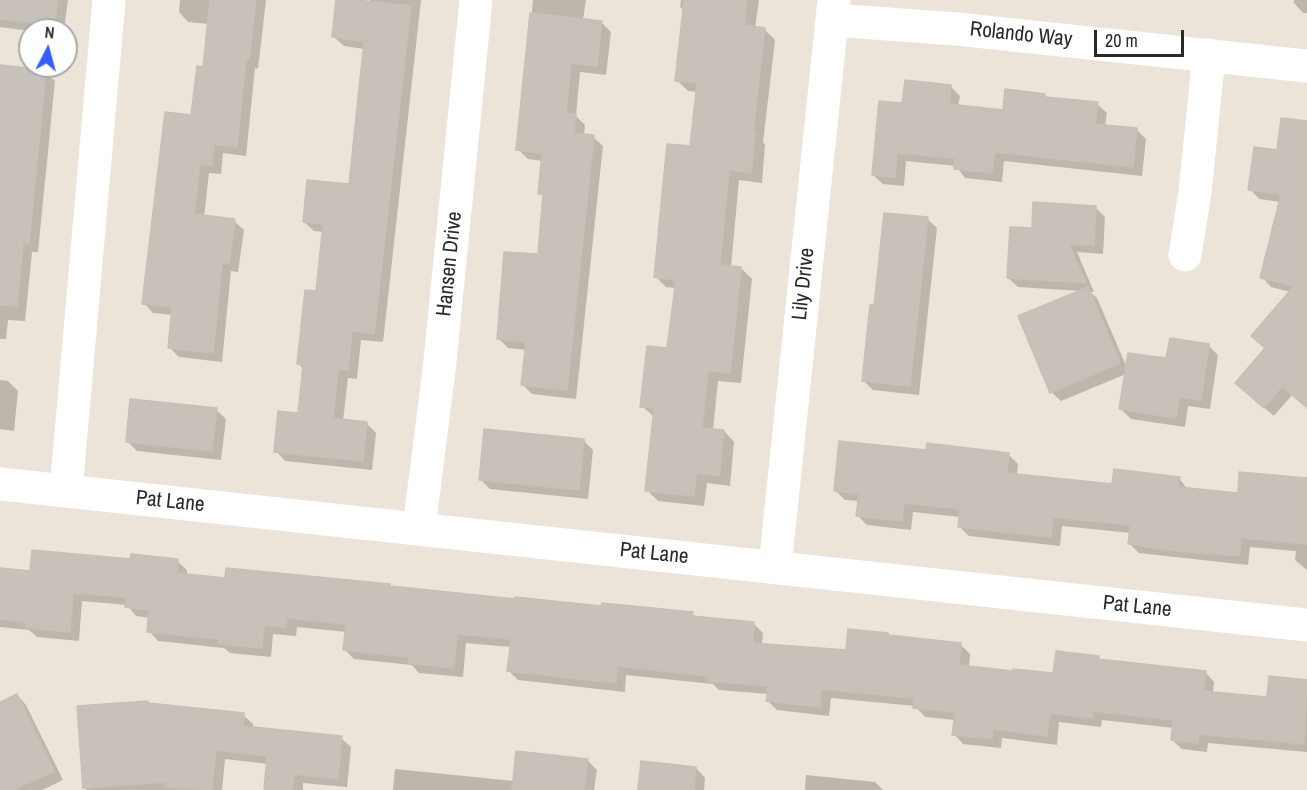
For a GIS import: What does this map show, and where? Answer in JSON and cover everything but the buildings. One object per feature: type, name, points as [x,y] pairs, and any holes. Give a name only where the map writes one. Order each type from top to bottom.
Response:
[{"type":"street","points":[[66,491],[109,0]]},
{"type":"street","name":"Hansen Drive","points":[[419,528],[440,359],[476,0]]},
{"type":"street","name":"Rolando Way","points":[[833,10],[957,29],[1307,66]]},
{"type":"street","name":"Lily Drive","points":[[775,567],[833,10]]},
{"type":"street","points":[[1185,255],[1209,55]]},
{"type":"street","name":"Pat Lane","points":[[0,484],[1307,625]]}]
